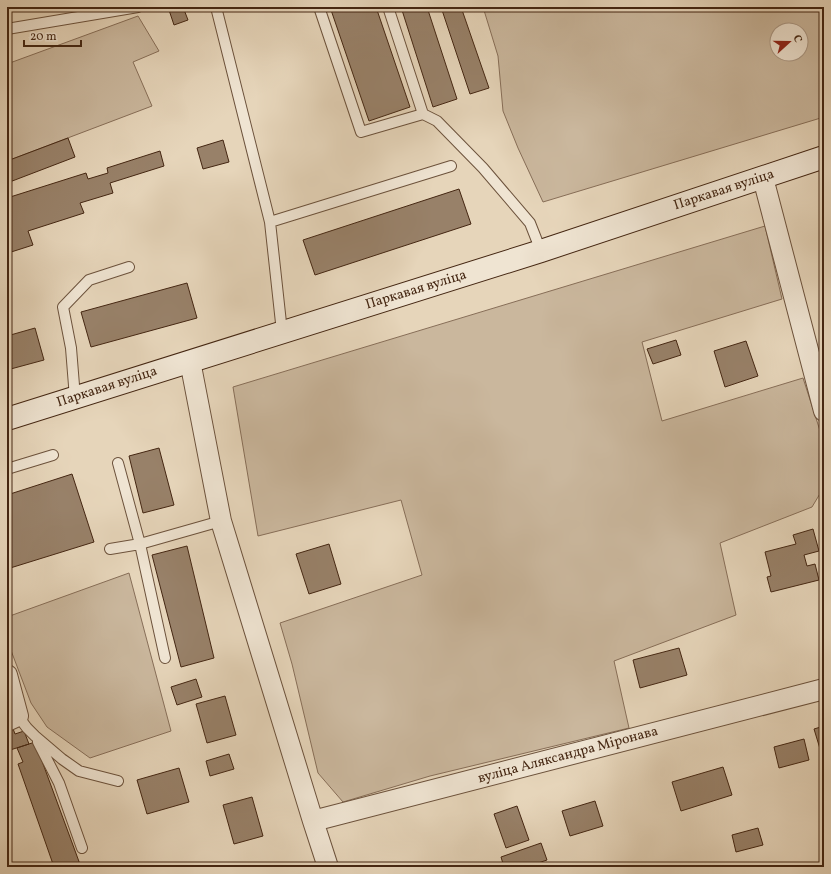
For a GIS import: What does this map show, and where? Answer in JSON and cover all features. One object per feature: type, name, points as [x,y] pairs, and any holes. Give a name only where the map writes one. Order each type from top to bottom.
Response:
[{"type":"street","name":"Паркавая вуліца","points":[[7,419],[541,251],[824,158]]},
{"type":"street","points":[[763,178],[824,412]]},
{"type":"street","points":[[190,361],[221,521],[328,867]]},
{"type":"street","points":[[7,675],[12,718]]},
{"type":"street","name":"вуліца Аляксандра Міронава","points":[[313,821],[824,688]]},
{"type":"lane","points":[[7,29],[138,7]]},
{"type":"lane","points":[[216,7],[270,222],[282,332]]},
{"type":"lane","points":[[319,7],[361,132],[423,114],[437,121],[483,168],[530,223],[541,251]]},
{"type":"lane","points":[[388,7],[423,114]]},
{"type":"lane","points":[[270,222],[451,166]]},
{"type":"lane","points":[[75,398],[71,348],[63,306],[89,280],[129,267]]},
{"type":"lane","points":[[7,469],[53,455]]},
{"type":"lane","points":[[118,463],[140,544],[165,658]]},
{"type":"lane","points":[[110,549],[140,544],[221,521]]},
{"type":"lane","points":[[12,718],[27,728],[62,759],[79,771],[118,781]]},
{"type":"lane","points":[[35,736],[59,783],[82,848]]},
{"type":"shaded area","points":[[483,7],[824,7],[824,117],[543,202],[503,111],[498,56]]},
{"type":"shaded area","points":[[138,16],[159,51],[133,62],[152,106],[7,161],[7,64]]},
{"type":"shaded area","points":[[765,226],[782,299],[642,342],[662,421],[803,378],[824,443],[824,487],[812,507],[720,543],[736,615],[614,661],[629,728],[430,776],[343,802],[318,773],[292,664],[280,623],[422,575],[401,500],[258,536],[233,387]]},
{"type":"shaded area","points":[[129,573],[171,731],[90,758],[47,727],[31,703],[7,640],[7,617]]},
{"type":"building","points":[[177,7],[183,7],[188,20],[174,25],[169,10]]},
{"type":"building","points":[[330,7],[376,7],[410,107],[369,121]]},
{"type":"building","points":[[401,7],[427,7],[457,99],[433,107]]},
{"type":"building","points":[[441,7],[461,7],[489,88],[470,94]]},
{"type":"building","points":[[68,138],[75,157],[7,183],[7,161]]},
{"type":"building","points":[[223,140],[229,162],[203,169],[197,148]]},
{"type":"building","points":[[160,151],[164,166],[110,183],[113,193],[80,203],[84,213],[28,231],[33,245],[8,253],[7,198],[86,173],[88,179],[108,173],[107,168]]},
{"type":"building","points":[[459,189],[471,224],[315,275],[303,240]]},
{"type":"building","points":[[187,283],[197,318],[91,347],[81,312]]},
{"type":"building","points":[[35,328],[44,360],[7,370],[7,336]]},
{"type":"building","points":[[676,340],[681,355],[653,364],[647,349]]},
{"type":"building","points":[[746,341],[758,376],[725,387],[714,351]]},
{"type":"building","points":[[159,448],[174,505],[143,513],[129,456]]},
{"type":"building","points":[[72,474],[94,542],[7,569],[7,495]]},
{"type":"building","points":[[813,529],[819,551],[804,555],[807,566],[815,564],[819,580],[771,592],[767,577],[771,576],[765,552],[796,544],[793,535]]},
{"type":"building","points":[[329,544],[341,584],[309,594],[296,554]]},
{"type":"building","points":[[187,546],[214,658],[181,667],[152,555]]},
{"type":"building","points":[[679,648],[687,675],[640,688],[633,660]]},
{"type":"building","points":[[196,679],[202,697],[177,705],[171,687]]},
{"type":"building","points":[[225,696],[236,735],[207,743],[196,704]]},
{"type":"building","points":[[12,726],[15,734],[24,731],[29,744],[7,751],[7,727]]},
{"type":"building","points":[[824,726],[824,762],[814,729]]},
{"type":"building","points":[[804,739],[809,760],[779,768],[774,747]]},
{"type":"building","points":[[35,742],[81,867],[54,867],[18,764],[23,762],[17,748]]},
{"type":"building","points":[[229,754],[234,769],[210,776],[206,761]]},
{"type":"building","points":[[723,767],[732,795],[681,811],[672,782]]},
{"type":"building","points":[[179,768],[189,802],[147,814],[137,780]]},
{"type":"building","points":[[252,797],[263,836],[234,844],[223,805]]},
{"type":"building","points":[[595,801],[603,826],[570,836],[562,811]]},
{"type":"building","points":[[517,806],[529,840],[506,848],[494,814]]},
{"type":"building","points":[[758,828],[763,845],[736,852],[732,835]]},
{"type":"building","points":[[541,843],[547,860],[535,864],[536,867],[504,867],[501,857]]}]
